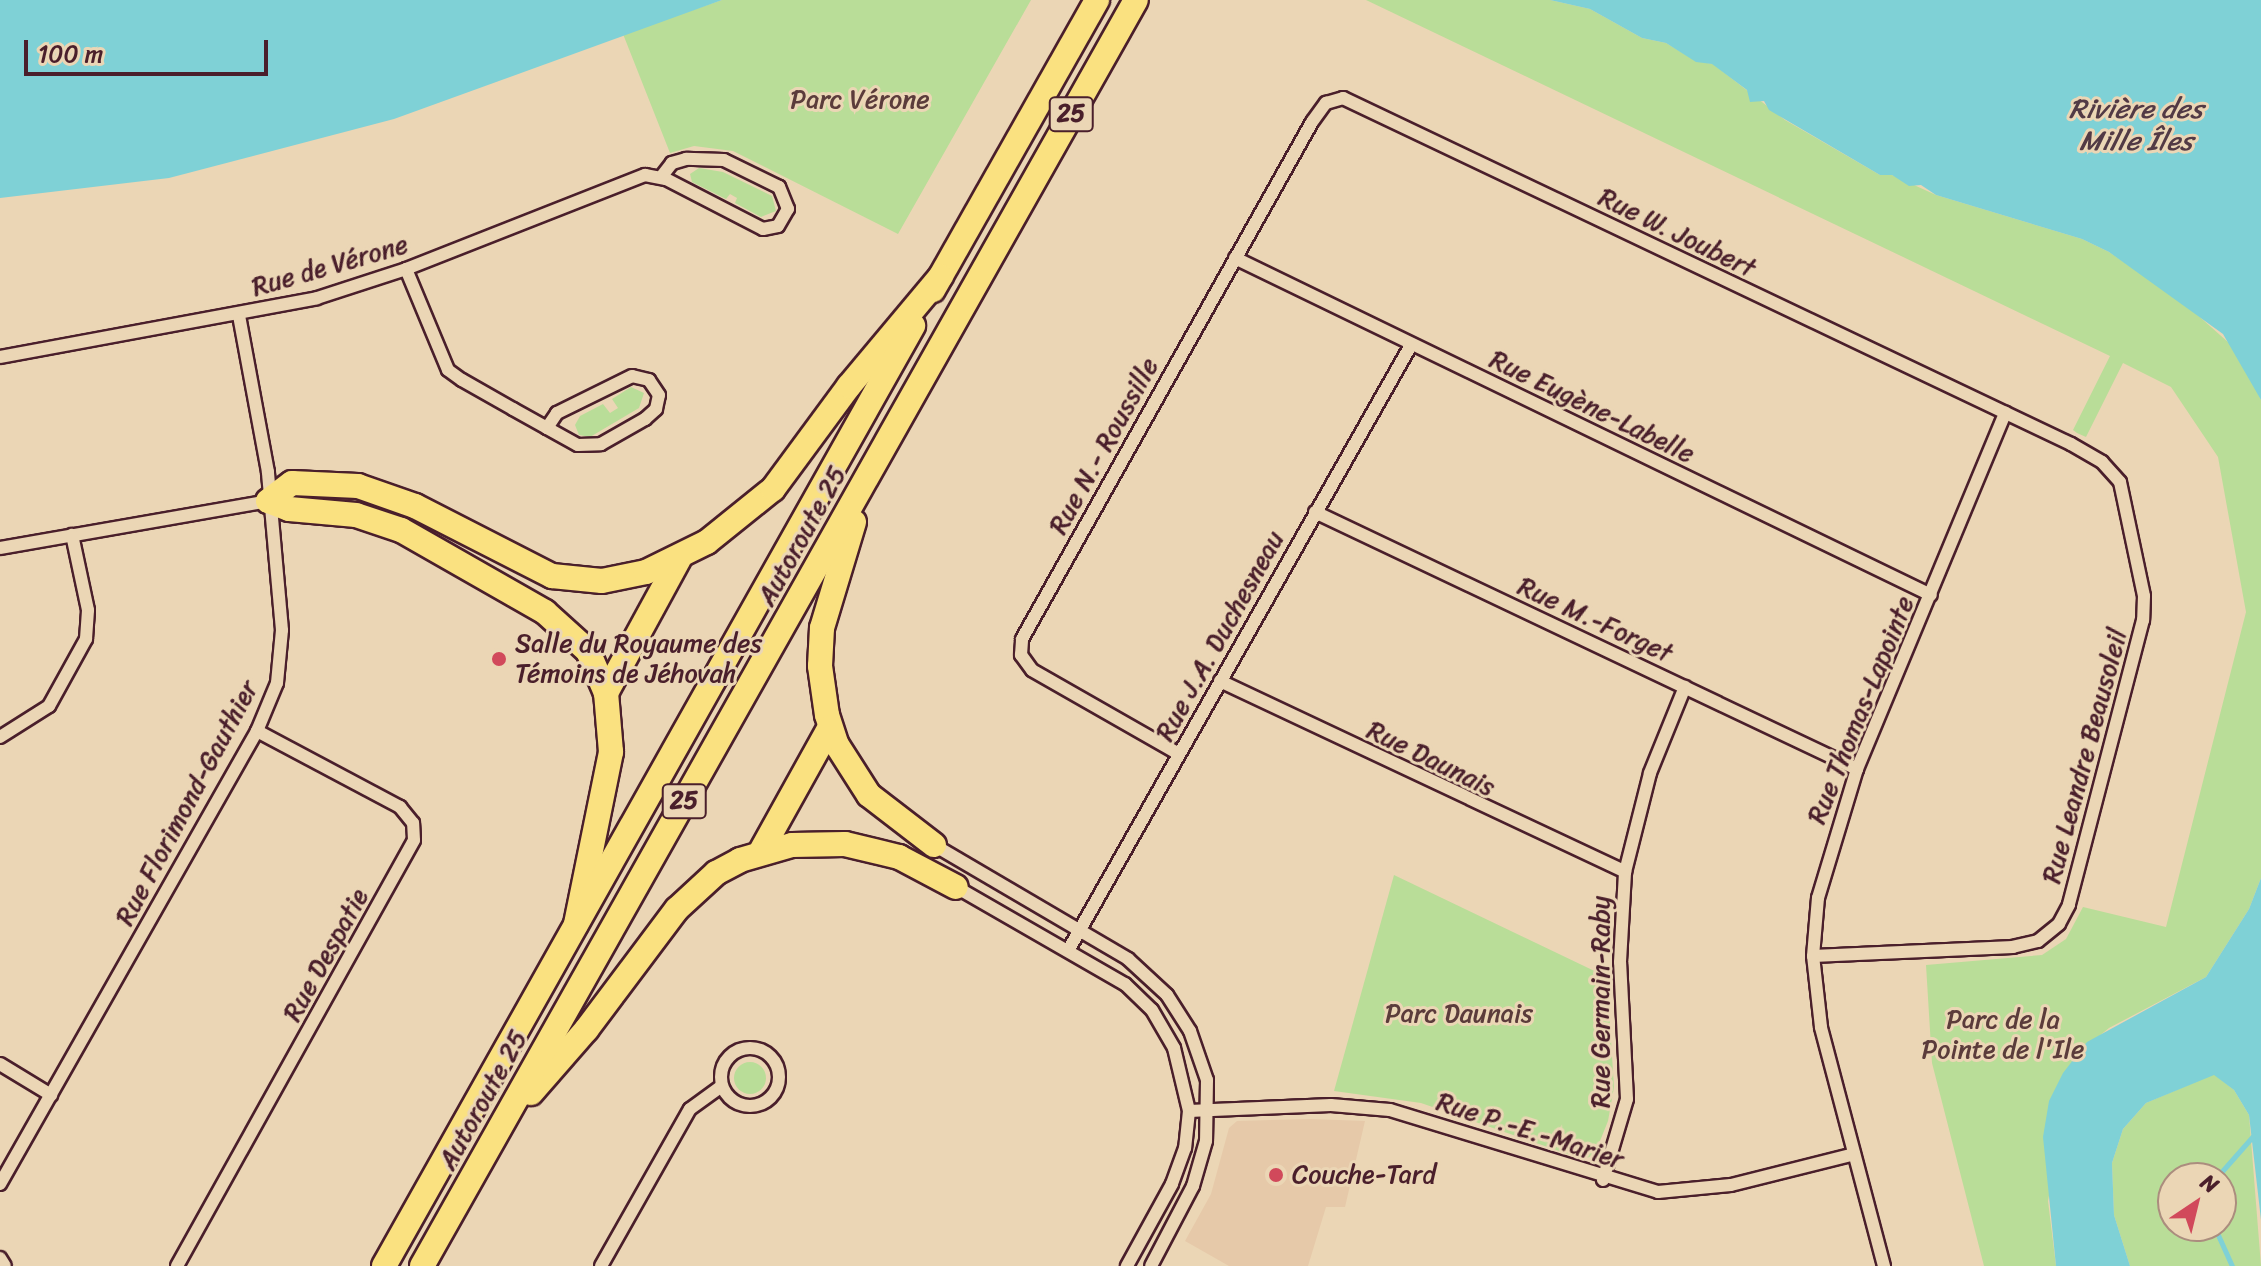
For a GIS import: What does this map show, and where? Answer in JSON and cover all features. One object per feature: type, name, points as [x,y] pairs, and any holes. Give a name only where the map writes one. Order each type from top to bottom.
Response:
[{"type":"highway","name":"Autoroute 25","points":[[384,1266],[1097,0]]},
{"type":"highway","name":"Autoroute 25","points":[[422,1266],[1136,0]]},
{"type":"highway","points":[[268,501],[292,483],[372,490],[423,509],[528,567],[565,579],[622,579],[680,557],[738,521],[784,477],[849,386],[941,276]]},
{"type":"highway","points":[[869,474],[822,628],[820,676],[830,727],[869,795],[934,845]]},
{"type":"highway","points":[[268,501],[289,509],[368,518],[426,543],[565,626],[588,651],[606,693],[610,764],[576,924]]},
{"type":"highway","points":[[606,693],[680,557]]},
{"type":"highway","points":[[761,851],[830,727]]},
{"type":"highway","points":[[500,1128],[586,1030],[684,902],[716,873],[761,851],[806,843],[858,846],[910,862],[956,887]]},
{"type":"street","name":"Rue W. Joubert","points":[[1330,101],[1349,100],[2005,413]]},
{"type":"street","name":"Rue N.- Roussille","points":[[1179,754],[1032,670],[1023,660],[1021,643],[1312,122],[1330,101]]},
{"type":"street","name":"Rue de Vérone","points":[[0,357],[239,315],[317,298],[406,269],[638,177],[661,177],[763,229],[778,226],[788,209],[788,197],[779,187],[724,160],[686,159],[672,163],[661,177]]},
{"type":"street","name":"Rue Eugène-Labelle","points":[[1235,258],[1931,595]]},
{"type":"street","points":[[406,269],[448,370],[547,428],[582,447],[594,446],[652,414],[659,395],[649,380],[632,376],[557,413],[547,428]]},
{"type":"street","name":"Rue Florimond-Gauthier","points":[[0,1184],[257,731],[277,683],[282,645],[268,501],[239,315]]},
{"type":"street","name":"Rue J.A. Duchesneau","points":[[1069,949],[1411,345]]},
{"type":"street","name":"Rue Thomas-Lapointe","points":[[1884,1266],[1821,1027],[1813,956],[1823,876],[1857,769],[2005,413]]},
{"type":"street","name":"Rue Leandre Beausoleil","points":[[1813,956],[2026,945],[2056,927],[2069,905],[2140,634],[2144,596],[2127,503],[2112,471],[2089,453],[2005,413]]},
{"type":"street","points":[[0,548],[268,501]]},
{"type":"street","name":"Rue M.-Forget","points":[[1315,512],[1857,769]]},
{"type":"street","points":[[0,737],[49,706],[86,639],[88,610],[72,535]]},
{"type":"street","name":"Rue Daunais","points":[[1220,681],[1625,872]]},
{"type":"street","name":"Rue Germain-Raby","points":[[1603,1180],[1627,1099],[1620,962],[1625,872],[1650,773],[1685,687]]},
{"type":"street","name":"Rue Despatie","points":[[177,1266],[414,840],[413,823],[400,807],[257,731]]},
{"type":"street","points":[[934,845],[1080,929],[1139,967],[1175,1006],[1202,1060],[1209,1109],[1198,1174],[1151,1266]]},
{"type":"street","points":[[956,887],[1069,949],[1125,984],[1152,1010],[1179,1061],[1189,1111],[1177,1173],[1127,1266]]},
{"type":"street","points":[[755,1048],[777,1065],[778,1084],[760,1104],[733,1101],[722,1086],[723,1066],[735,1052],[755,1048]]},
{"type":"street","points":[[0,1064],[51,1095]]},
{"type":"street","points":[[601,1266],[690,1109],[722,1086]]},
{"type":"street","name":"Rue P.-E.-Marier","points":[[1189,1111],[1331,1105],[1390,1110],[1603,1180],[1646,1191],[1690,1192],[1854,1154]]},
{"type":"street","points":[[0,1258],[5,1266]]},
{"type":"shaded area","points":[[1237,1121],[1365,1121],[1345,1207],[1326,1207],[1308,1266],[1229,1266],[1185,1241],[1211,1194],[1229,1128]]},
{"type":"green space","name":"Parc Vérone","points":[[722,0],[1031,0],[898,234],[733,151],[694,146],[670,153],[623,34]]},
{"type":"green space","name":"Parc de la Pointe de l'Ile","points":[[1366,0],[1550,0],[1590,9],[1642,38],[1666,43],[1696,61],[1713,64],[1785,120],[1880,175],[1892,175],[1936,195],[2082,239],[2109,252],[2184,303],[2238,351],[2261,400],[2261,878],[2249,909],[2206,977],[2109,1028],[2075,1056],[2048,1201],[2056,1266],[1984,1266],[1932,1063],[1926,965],[2042,955],[2066,939],[2083,907],[2166,927],[2246,612],[2218,457],[2171,387],[2123,363],[2086,437],[2077,433],[2073,430],[2110,356]]},
{"type":"green space","points":[[699,168],[723,172],[772,196],[776,211],[761,217],[735,203],[737,198],[730,194],[726,199],[692,182],[690,174]]},
{"type":"green space","points":[[631,387],[644,393],[639,408],[590,437],[579,435],[575,425],[580,416],[603,404],[610,413],[618,408],[612,399]]},
{"type":"green space","name":"Parc Daunais","points":[[1394,875],[1607,977],[1614,1087],[1608,1121],[1594,1156],[1582,1159],[1421,1103],[1334,1091]]},
{"type":"green space","points":[[750,1062],[761,1067],[766,1078],[761,1089],[750,1094],[739,1089],[734,1078],[739,1067]]},
{"type":"green space","points":[[2214,1074],[2234,1090],[2249,1115],[2261,1266],[2130,1266],[2114,1215],[2112,1163],[2123,1129],[2146,1103]]},
{"type":"water","points":[[0,0],[722,0],[394,119],[169,178],[0,198]]},
{"type":"water","name":"Rivière des Mille Îles","points":[[1550,0],[2261,0],[2261,400],[2223,334],[2109,252],[2082,239],[1936,195],[1921,185],[1909,186],[1892,175],[1880,175],[1769,110],[1764,101],[1750,102],[1747,90],[1712,64],[1696,62],[1666,43],[1642,38],[1590,9]]},
{"type":"water","points":[[2261,878],[2261,1220],[2249,1115],[2234,1090],[2214,1075],[2146,1103],[2123,1129],[2112,1163],[2114,1215],[2130,1266],[2056,1266],[2043,1137],[2049,1101],[2063,1073],[2087,1042],[2206,977],[2249,909]]},
{"type":"waterway","points":[[2230,1162],[2253,1136]]},
{"type":"waterway","points":[[2221,1242],[2232,1266]]},
{"type":"place","name":"Salle du Royaume des Témoins de Jéhovah","points":[[499,659]]},
{"type":"place","name":"Couche-Tard","points":[[1276,1175]]}]
